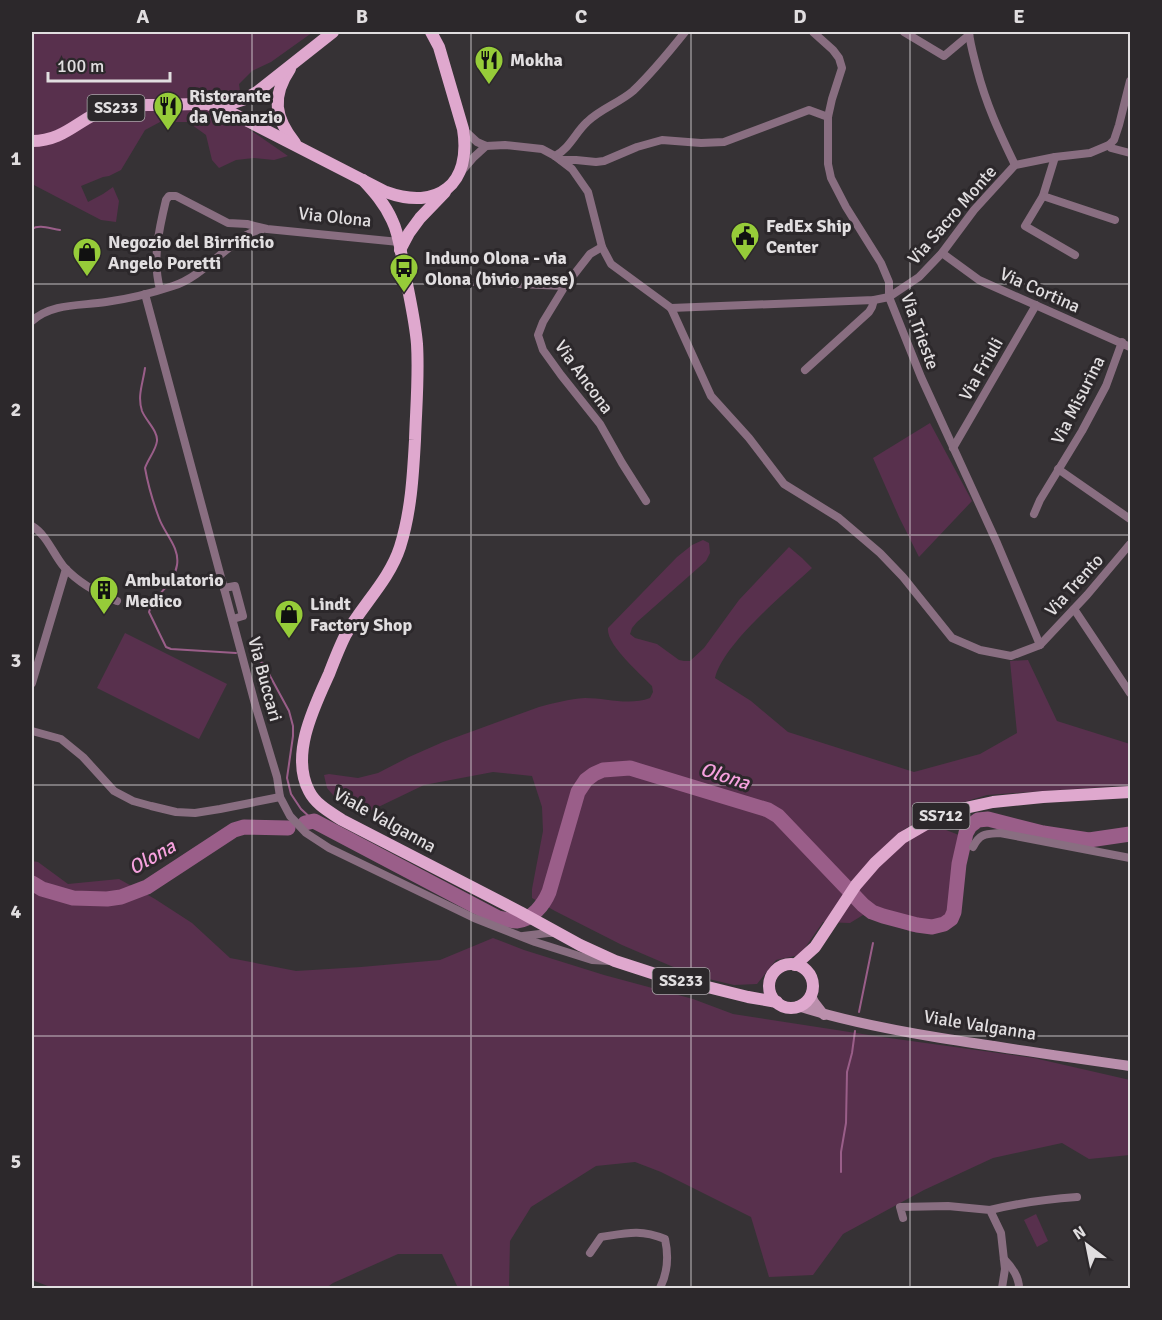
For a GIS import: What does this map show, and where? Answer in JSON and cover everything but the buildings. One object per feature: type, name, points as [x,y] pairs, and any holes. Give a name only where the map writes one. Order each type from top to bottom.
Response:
[{"type":"main road","name":"SS233","points":[[32,141],[43,141],[61,135],[107,109],[131,105],[233,103],[245,99],[333,32]]},
{"type":"main road","points":[[430,32],[439,47]]},
{"type":"main road","points":[[400,246],[420,218],[451,186],[459,175],[462,165],[463,129],[436,32]]},
{"type":"main road","points":[[294,63],[284,78],[278,94],[278,105],[280,119],[286,132],[299,148]]},
{"type":"main road","name":"SS233","points":[[207,104],[228,111],[363,180]]},
{"type":"main road","points":[[363,180],[393,194],[413,199],[436,194],[451,186]]},
{"type":"main road","name":"Viale Valganna","points":[[363,180],[381,201],[393,221],[400,246],[417,345],[413,477],[409,514],[399,549],[377,589],[345,636],[308,724],[302,769],[309,791],[323,808],[333,814],[615,961],[655,974],[777,1002]]},
{"type":"main road","name":"SS712","points":[[795,965],[815,947],[875,863],[902,838],[933,820],[956,810],[993,802],[1127,792]]},
{"type":"main road","name":"SS712","points":[[808,973],[815,947]]},
{"type":"main road","points":[[786,965],[795,965],[803,967],[808,973],[813,986],[811,996],[805,1002],[798,1006],[785,1007],[771,995],[772,976],[778,969],[786,965]]},
{"type":"main road","points":[[748,997],[770,985]]},
{"type":"main road","points":[[811,996],[825,1015]]},
{"type":"main road","name":"Viale Valganna","points":[[798,1006],[850,1021],[966,1042],[1131,1066]]},
{"type":"street","points":[[558,158],[588,121],[632,92],[685,32]]},
{"type":"street","name":"Via Trieste","points":[[813,32],[834,50],[842,68],[831,99],[828,117],[828,164],[831,178],[881,263],[889,282],[889,297],[921,377],[997,543],[1040,645]]},
{"type":"street","points":[[904,32],[944,56],[969,33],[985,98],[1015,165]]},
{"type":"street","points":[[1131,81],[1114,140],[1109,145],[1111,148],[1131,153]]},
{"type":"street","points":[[558,158],[596,162],[662,140],[723,142],[809,110],[828,117]]},
{"type":"street","points":[[463,129],[477,142],[486,146],[525,146],[542,149],[572,169],[588,192],[602,247],[611,264],[671,308],[711,396],[749,438],[784,484],[839,518],[880,553],[952,638],[980,650],[1011,656],[1040,645]]},
{"type":"street","name":"Via Sacro Monte","points":[[671,308],[874,300],[889,297],[918,278],[942,253],[974,210],[1015,165],[1090,153],[1109,145]]},
{"type":"street","points":[[459,175],[468,162],[486,146]]},
{"type":"street","points":[[1055,157],[1043,196],[1025,226],[1076,255]]},
{"type":"street","name":"Via Olona","points":[[160,290],[157,276],[157,250],[163,212],[169,196],[181,197],[228,223],[247,224],[267,229]]},
{"type":"street","points":[[1043,196],[1115,220]]},
{"type":"street","name":"Via Olona","points":[[32,321],[41,313],[53,308],[108,302],[173,286],[186,280],[255,230],[282,230],[400,246]]},
{"type":"street","name":"Via Ancona","points":[[602,247],[590,254],[565,286],[543,322],[538,335],[543,350],[600,424],[646,501]]},
{"type":"street","name":"Via Cortina","points":[[942,253],[979,280],[1127,345]]},
{"type":"street","points":[[474,282],[565,286]]},
{"type":"street","name":"Via Buccari","points":[[145,294],[277,777],[280,797],[297,824],[329,848],[474,918],[535,942],[592,960],[615,961]]},
{"type":"street","points":[[805,370],[868,312],[874,300]]},
{"type":"street","name":"Via Friuli","points":[[953,448],[1036,305]]},
{"type":"street","name":"Via Misurina","points":[[1034,514],[1040,500],[1082,431],[1127,345]]},
{"type":"street","name":"Via Misurina","points":[[1058,470],[1131,519]]},
{"type":"street","points":[[32,526],[40,532],[66,569],[97,593],[117,601]]},
{"type":"street","name":"Via Trento","points":[[1040,645],[1131,544]]},
{"type":"street","points":[[32,683],[66,569]]},
{"type":"street","points":[[1074,609],[1131,693]]},
{"type":"street","points":[[32,731],[61,739],[83,757],[114,790],[133,801],[151,806],[176,812],[195,813],[280,797]]},
{"type":"street","points":[[973,847],[981,836],[1000,833],[1131,858]]},
{"type":"street","name":"Via Buccari","points":[[523,936],[558,933]]},
{"type":"street","points":[[903,1218],[900,1207],[948,1206],[990,1210],[1047,1199],[1077,1197]]},
{"type":"street","points":[[990,1210],[1001,1233],[1005,1269],[1002,1288]]},
{"type":"street","points":[[590,1253],[601,1237],[630,1232],[650,1233],[666,1239],[668,1268],[660,1288]]},
{"type":"street","points":[[1004,1259],[1013,1268],[1020,1284],[1019,1288]]},
{"type":"shaded area","points":[[32,32],[313,32],[271,62],[252,71],[239,84],[240,91],[233,118],[288,156],[274,160],[254,158],[236,160],[219,168],[212,160],[206,135],[188,122],[160,122],[145,130],[121,170],[81,186],[88,202],[113,187],[119,201],[116,222],[101,220],[32,184]]},
{"type":"shaded area","points":[[930,423],[972,501],[919,557],[873,458]]},
{"type":"shaded area","points":[[703,540],[709,543],[710,553],[706,561],[637,622],[630,634],[635,638],[657,644],[679,660],[690,661],[704,648],[739,600],[789,547],[812,568],[742,635],[720,665],[715,678],[751,701],[788,732],[914,772],[980,754],[1017,733],[1010,661],[1028,660],[1057,721],[1130,744],[1130,785],[987,795],[937,810],[903,830],[946,830],[972,840],[966,861],[960,904],[946,931],[912,932],[863,915],[850,923],[823,922],[800,955],[776,960],[757,984],[734,985],[692,975],[622,945],[532,898],[543,831],[542,807],[532,776],[493,772],[424,785],[370,811],[349,808],[339,802],[327,788],[324,775],[358,778],[378,773],[443,742],[539,707],[585,698],[626,702],[650,698],[653,692],[652,686],[618,651],[612,643],[608,628],[677,557],[692,545]]},
{"type":"shaded area","points":[[125,633],[227,684],[199,739],[97,688]]},
{"type":"shaded area","points":[[32,861],[38,862],[68,884],[119,879],[192,923],[230,958],[296,971],[361,967],[440,960],[493,938],[604,975],[693,999],[733,1014],[1034,1058],[1130,1080],[1130,1155],[1089,1159],[1062,1143],[993,1158],[924,1190],[843,1234],[813,1275],[769,1277],[751,1217],[661,1172],[635,1162],[596,1166],[531,1207],[510,1241],[509,1288],[458,1288],[442,1254],[398,1254],[326,1288],[53,1288],[32,1280]]},
{"type":"shaded area","points":[[1036,1214],[1048,1241],[1037,1247],[1024,1220]]},
{"type":"waterway","points":[[32,229],[42,227],[60,230]]},
{"type":"waterway","points":[[145,368],[140,395],[142,411],[157,437],[155,448],[145,468],[161,524],[174,546],[177,558],[172,579],[155,600],[149,612],[166,647],[236,653]]},
{"type":"waterway","points":[[256,659],[263,663],[289,711],[293,736],[287,778],[291,794],[301,809],[314,821]]},
{"type":"waterway","name":"Olona","points":[[305,823],[314,821],[498,918],[517,921],[532,915],[547,897],[578,792],[586,780],[603,770],[630,768],[768,810],[778,816],[872,912],[932,927],[944,924],[951,919],[966,833],[970,826],[978,820],[988,819],[1043,833],[1089,840],[1130,834]]},
{"type":"waterway","name":"Olona","points":[[32,883],[42,889],[73,898],[121,897],[147,887],[234,830],[244,827],[288,828]]},
{"type":"waterway","points":[[859,1012],[873,943]]},
{"type":"waterway","points":[[841,1172],[841,1152],[846,1123],[847,1072],[855,1031]]},
{"type":"place","name":"Mokha","points":[[489,86]]},
{"type":"place","name":"Ristorante da Venanzio","points":[[168,132]]},
{"type":"place","name":"FedEx Ship Center","points":[[745,262]]},
{"type":"place","name":"Negozio del Birrificio Angelo Poretti","points":[[87,278]]},
{"type":"place","name":"Induno Olona - via Olona (bivio paese)","points":[[404,294]]},
{"type":"place","name":"Ambulatorio Medico","points":[[104,616]]},
{"type":"place","name":"Lindt Factory Shop","points":[[289,640]]}]
